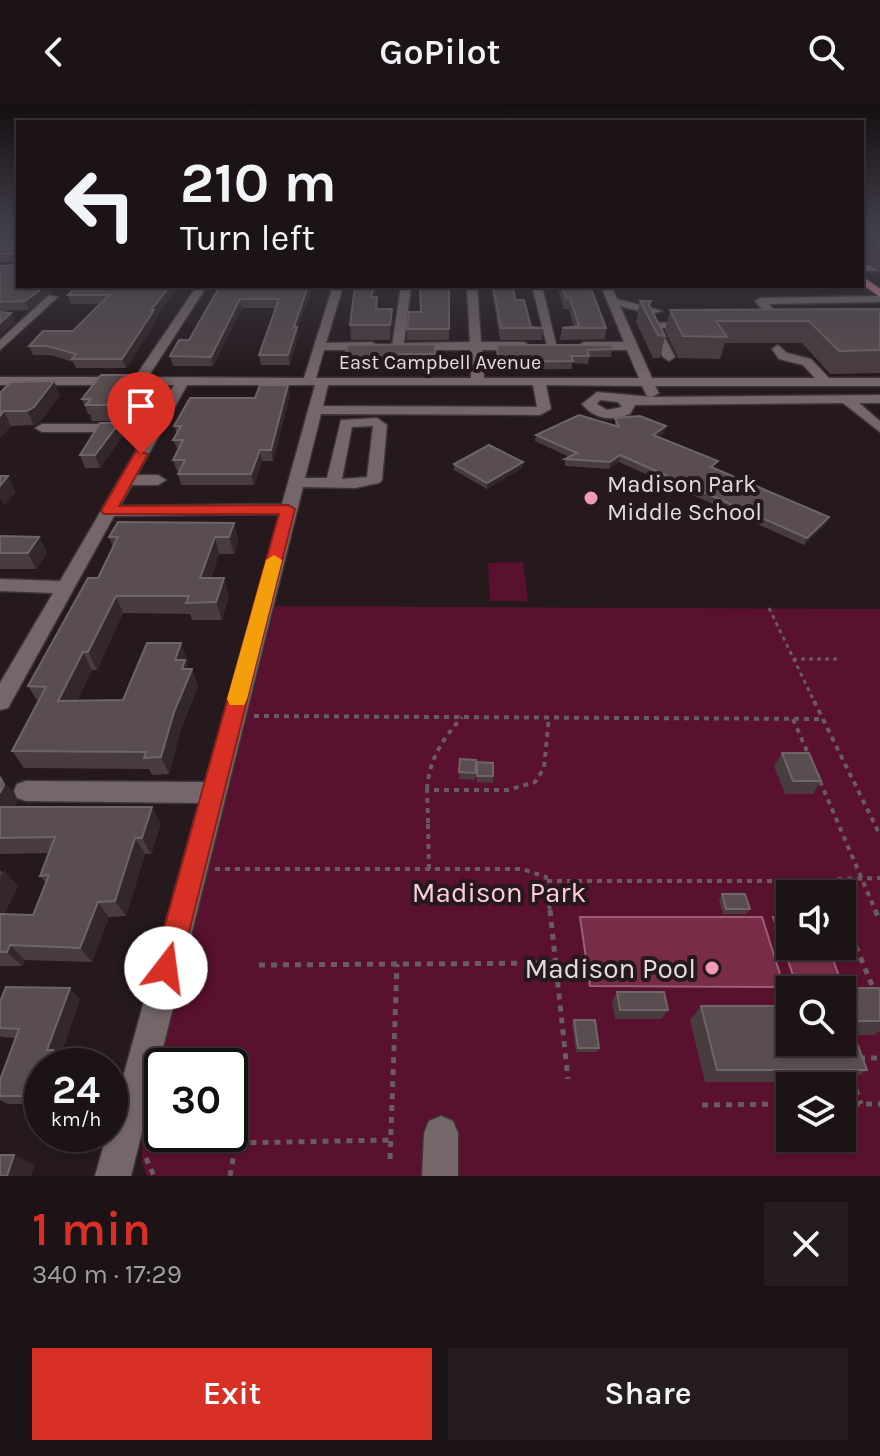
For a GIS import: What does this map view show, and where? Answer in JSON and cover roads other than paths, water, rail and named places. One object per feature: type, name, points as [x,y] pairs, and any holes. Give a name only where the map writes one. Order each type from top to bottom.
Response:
[{"type":"main road","points":[[864,282],[878,303]]},
{"type":"street","points":[[139,381],[201,288]]},
{"type":"street","points":[[113,1176],[314,410],[320,347],[337,288]]},
{"type":"street","points":[[398,346],[406,288]]},
{"type":"street","points":[[472,288],[478,381]]},
{"type":"street","points":[[538,288],[553,346]]},
{"type":"street","points":[[607,288],[654,399]]},
{"type":"street","points":[[769,324],[805,319],[771,313],[760,301],[860,295],[878,303]]},
{"type":"street","points":[[860,295],[878,303]]},
{"type":"street","points":[[0,346],[53,297]]},
{"type":"street","points":[[613,302],[631,302],[640,310],[653,308]]},
{"type":"street","points":[[11,316],[32,316]]},
{"type":"street","points":[[669,357],[653,325],[711,325]]},
{"type":"street","points":[[320,347],[633,346]]},
{"type":"street","points":[[805,382],[789,361],[795,357],[807,362],[826,382]]},
{"type":"street","name":"East Campbell Avenue","points":[[0,381],[880,382]]},
{"type":"street","points":[[0,702],[183,381]]},
{"type":"street","points":[[314,410],[540,411],[544,409],[539,382]]},
{"type":"street","points":[[846,399],[880,428]]},
{"type":"street","points":[[627,401],[880,399]]},
{"type":"street","points":[[171,401],[193,402]]},
{"type":"street","points":[[295,482],[334,482],[374,480],[380,425],[377,422],[346,423],[334,482]]},
{"type":"street","points":[[42,428],[156,428]]},
{"type":"street","points":[[126,480],[158,480]]},
{"type":"street","points":[[109,511],[288,509]]},
{"type":"street","points":[[0,585],[63,592]]},
{"type":"street","points":[[0,597],[63,592]]},
{"type":"street","points":[[26,791],[212,793]]},
{"type":"street","points":[[440,1176],[441,1133]]},
{"type":"place","name":"Madison Park Middle School","points":[[591,498]]},
{"type":"place","name":"Madison Pool","points":[[712,968]]},
{"type":"park label","name":"Madison Park","points":[[499,892]]}]
